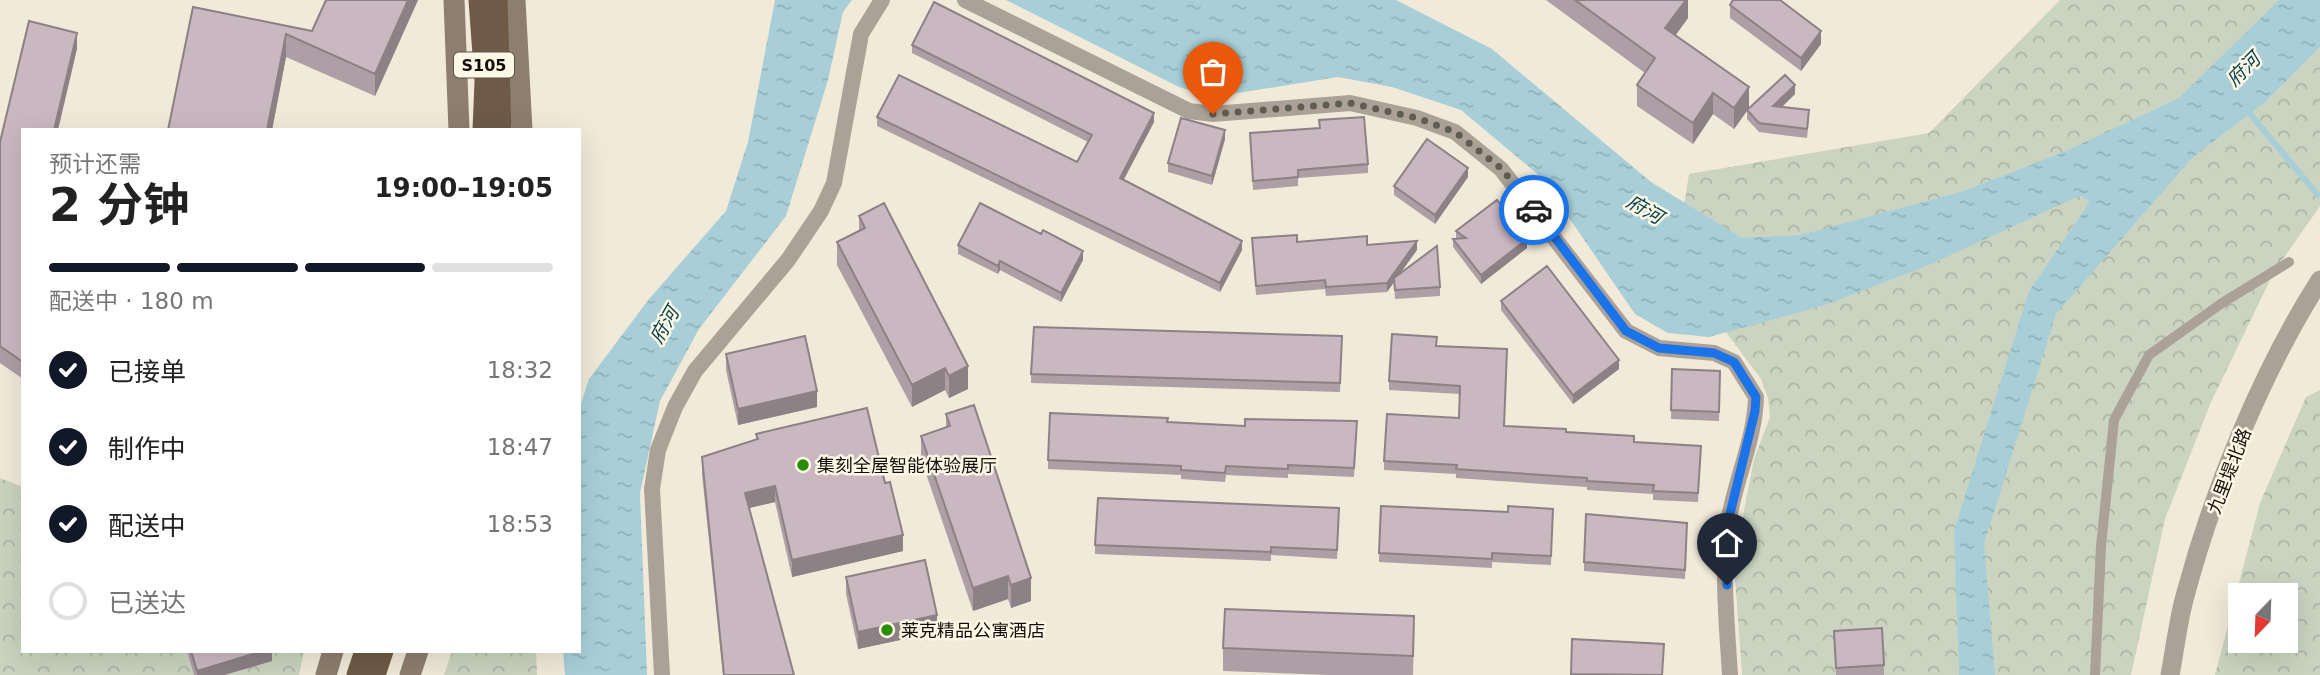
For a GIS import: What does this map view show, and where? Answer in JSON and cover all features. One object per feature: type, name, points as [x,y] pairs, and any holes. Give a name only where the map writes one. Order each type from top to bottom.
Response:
[{"type":"highway","name":"S105","points":[[478,0],[485,82],[483,128]]},
{"type":"highway","name":"S105","points":[[497,0],[501,128]]},
{"type":"highway","points":[[357,675],[364,653]]},
{"type":"highway","points":[[375,675],[382,653]]},
{"type":"main road","points":[[454,0],[459,128]]},
{"type":"main road","name":"S105","points":[[515,0],[522,128]]},
{"type":"main road","points":[[326,675],[332,653]]},
{"type":"main road","points":[[410,675],[417,653]]},
{"type":"street","points":[[662,675],[652,489],[658,450],[675,407],[695,371],[788,260],[821,211],[834,183],[861,34],[882,0]]},
{"type":"street","points":[[965,0],[1189,111],[1213,114],[1350,103],[1417,118],[1455,132],[1502,169],[1626,331],[1659,348],[1714,353],[1734,362],[1756,397],[1749,438],[1728,522],[1730,675]]},
{"type":"street","points":[[2095,675],[2101,546],[2114,420],[2149,355],[2222,303],[2289,262]]},
{"type":"street","name":"九里堤北路","points":[[2170,675],[2185,597],[2233,453],[2311,312],[2320,280]]},
{"type":"green space","points":[[2060,0],[2320,0],[2320,206],[2274,272],[2211,402],[2165,519],[2131,675],[1742,675],[1734,563],[1754,459],[1770,417],[1768,398],[1761,379],[1675,264],[1689,174],[1929,133]]},
{"type":"green space","points":[[2320,390],[2320,675],[2215,675],[2228,625],[2228,653],[2298,653],[2298,583],[2239,583],[2260,503],[2306,397]]},
{"type":"green space","points":[[0,478],[21,486],[21,653],[304,653],[299,675],[0,675]]},
{"type":"green space","points":[[451,653],[536,653],[537,675],[444,675]]},
{"type":"water","name":"府河","points":[[775,0],[852,0],[843,12],[828,80],[786,216],[699,329],[660,401],[640,493],[647,675],[565,675],[563,653],[581,653],[581,404],[589,379],[649,299],[726,211],[748,142]]},
{"type":"water","name":"府河","points":[[1006,0],[1396,0],[1492,49],[1651,182],[1742,238],[1801,235],[1964,191],[2064,152],[2179,98],[2279,0],[2320,0],[2320,47],[2264,103],[2193,157],[2056,314],[1984,544],[1995,675],[1959,675],[1954,531],[2029,291],[2090,202],[2081,195],[1929,265],[1825,305],[1709,337],[1668,333],[1635,314],[1541,177],[1461,110],[1392,87],[1338,77],[1213,97],[1179,87]]},
{"type":"building","points":[[326,0],[408,0],[375,74],[286,34],[267,128],[168,128],[193,7],[312,31]]},
{"type":"building","points":[[1575,0],[1686,0],[1665,28],[1749,87],[1734,108],[1713,93],[1693,123],[1637,85],[1655,58]]},
{"type":"building","points":[[1733,0],[1780,0],[1821,31],[1801,58],[1730,5]]},
{"type":"building","points":[[934,2],[1154,113],[1120,178],[1242,241],[1220,283],[877,117],[899,75],[1077,162],[1092,135],[912,45]]},
{"type":"building","points":[[29,21],[77,33],[54,128],[21,128],[21,361],[0,346],[0,142]]},
{"type":"building","points":[[1785,75],[1795,85],[1773,106],[1809,110],[1807,129],[1759,123],[1747,110]]},
{"type":"building","points":[[1364,117],[1368,164],[1298,170],[1298,177],[1253,181],[1250,133],[1320,128],[1319,120]]},
{"type":"building","points":[[1181,118],[1225,130],[1212,176],[1168,163]]},
{"type":"building","points":[[1427,139],[1468,168],[1435,215],[1394,186]]},
{"type":"building","points":[[1497,200],[1527,239],[1481,275],[1453,239],[1466,238],[1456,231]]},
{"type":"building","points":[[884,203],[968,366],[949,376],[945,368],[912,385],[837,242],[865,228],[859,216]]},
{"type":"building","points":[[980,203],[1041,234],[1043,230],[1083,251],[1061,293],[1000,261],[998,266],[958,245]]},
{"type":"building","points":[[1297,235],[1297,242],[1367,236],[1367,245],[1417,241],[1387,283],[1326,287],[1325,280],[1256,286],[1252,238]]},
{"type":"building","points":[[1437,246],[1440,287],[1395,290],[1394,278]]},
{"type":"building","points":[[1547,266],[1619,360],[1573,395],[1501,301]]},
{"type":"building","points":[[1034,327],[1342,336],[1340,383],[1031,374]]},
{"type":"building","points":[[1392,334],[1437,337],[1436,346],[1507,349],[1504,426],[1566,429],[1566,432],[1634,436],[1634,442],[1701,446],[1698,493],[1653,491],[1654,485],[1587,481],[1587,478],[1456,469],[1457,465],[1384,461],[1387,414],[1459,418],[1460,386],[1389,381]]},
{"type":"building","points":[[805,336],[817,391],[738,409],[726,354]]},
{"type":"building","points":[[1672,369],[1720,371],[1719,412],[1671,410]]},
{"type":"building","points":[[974,405],[1031,578],[1011,585],[1008,576],[973,588],[921,436],[950,426],[946,414]]},
{"type":"building","points":[[867,408],[885,483],[890,482],[903,535],[792,560],[775,486],[745,493],[794,675],[724,675],[702,457],[758,439],[756,434]]},
{"type":"building","points":[[1050,413],[1168,418],[1167,422],[1245,426],[1245,419],[1357,421],[1354,468],[1226,466],[1225,473],[1181,470],[1181,466],[1048,460]]},
{"type":"building","points":[[1098,498],[1339,508],[1337,550],[1271,547],[1271,552],[1095,545]]},
{"type":"building","points":[[1381,506],[1508,512],[1508,506],[1553,509],[1551,556],[1492,553],[1492,559],[1379,553]]},
{"type":"building","points":[[1586,514],[1687,523],[1685,570],[1584,562]]},
{"type":"building","points":[[925,560],[937,615],[858,632],[846,577]]},
{"type":"building","points":[[1225,609],[1414,616],[1413,656],[1223,648]]},
{"type":"building","points":[[1882,628],[1884,665],[1836,668],[1834,631]]},
{"type":"building","points":[[1572,639],[1664,644],[1662,675],[1571,674]]},
{"type":"building","points":[[192,653],[256,653],[197,671]]},
{"type":"waterway","points":[[2245,108],[2318,195]]},
{"type":"way so far","points":[[1213,114],[1350,103],[1417,118],[1455,132],[1502,169],[1534,210]]},
{"type":"place","name":"集刻全屋智能体验展厅","points":[[803,465]]},
{"type":"place","name":"莱克精品公寓酒店","points":[[887,630]]},
{"type":"route","points":[[1534,210],[1626,331],[1659,348],[1714,353],[1734,362],[1748,381],[1756,397],[1755,411],[1728,522],[1727,585]]}]
